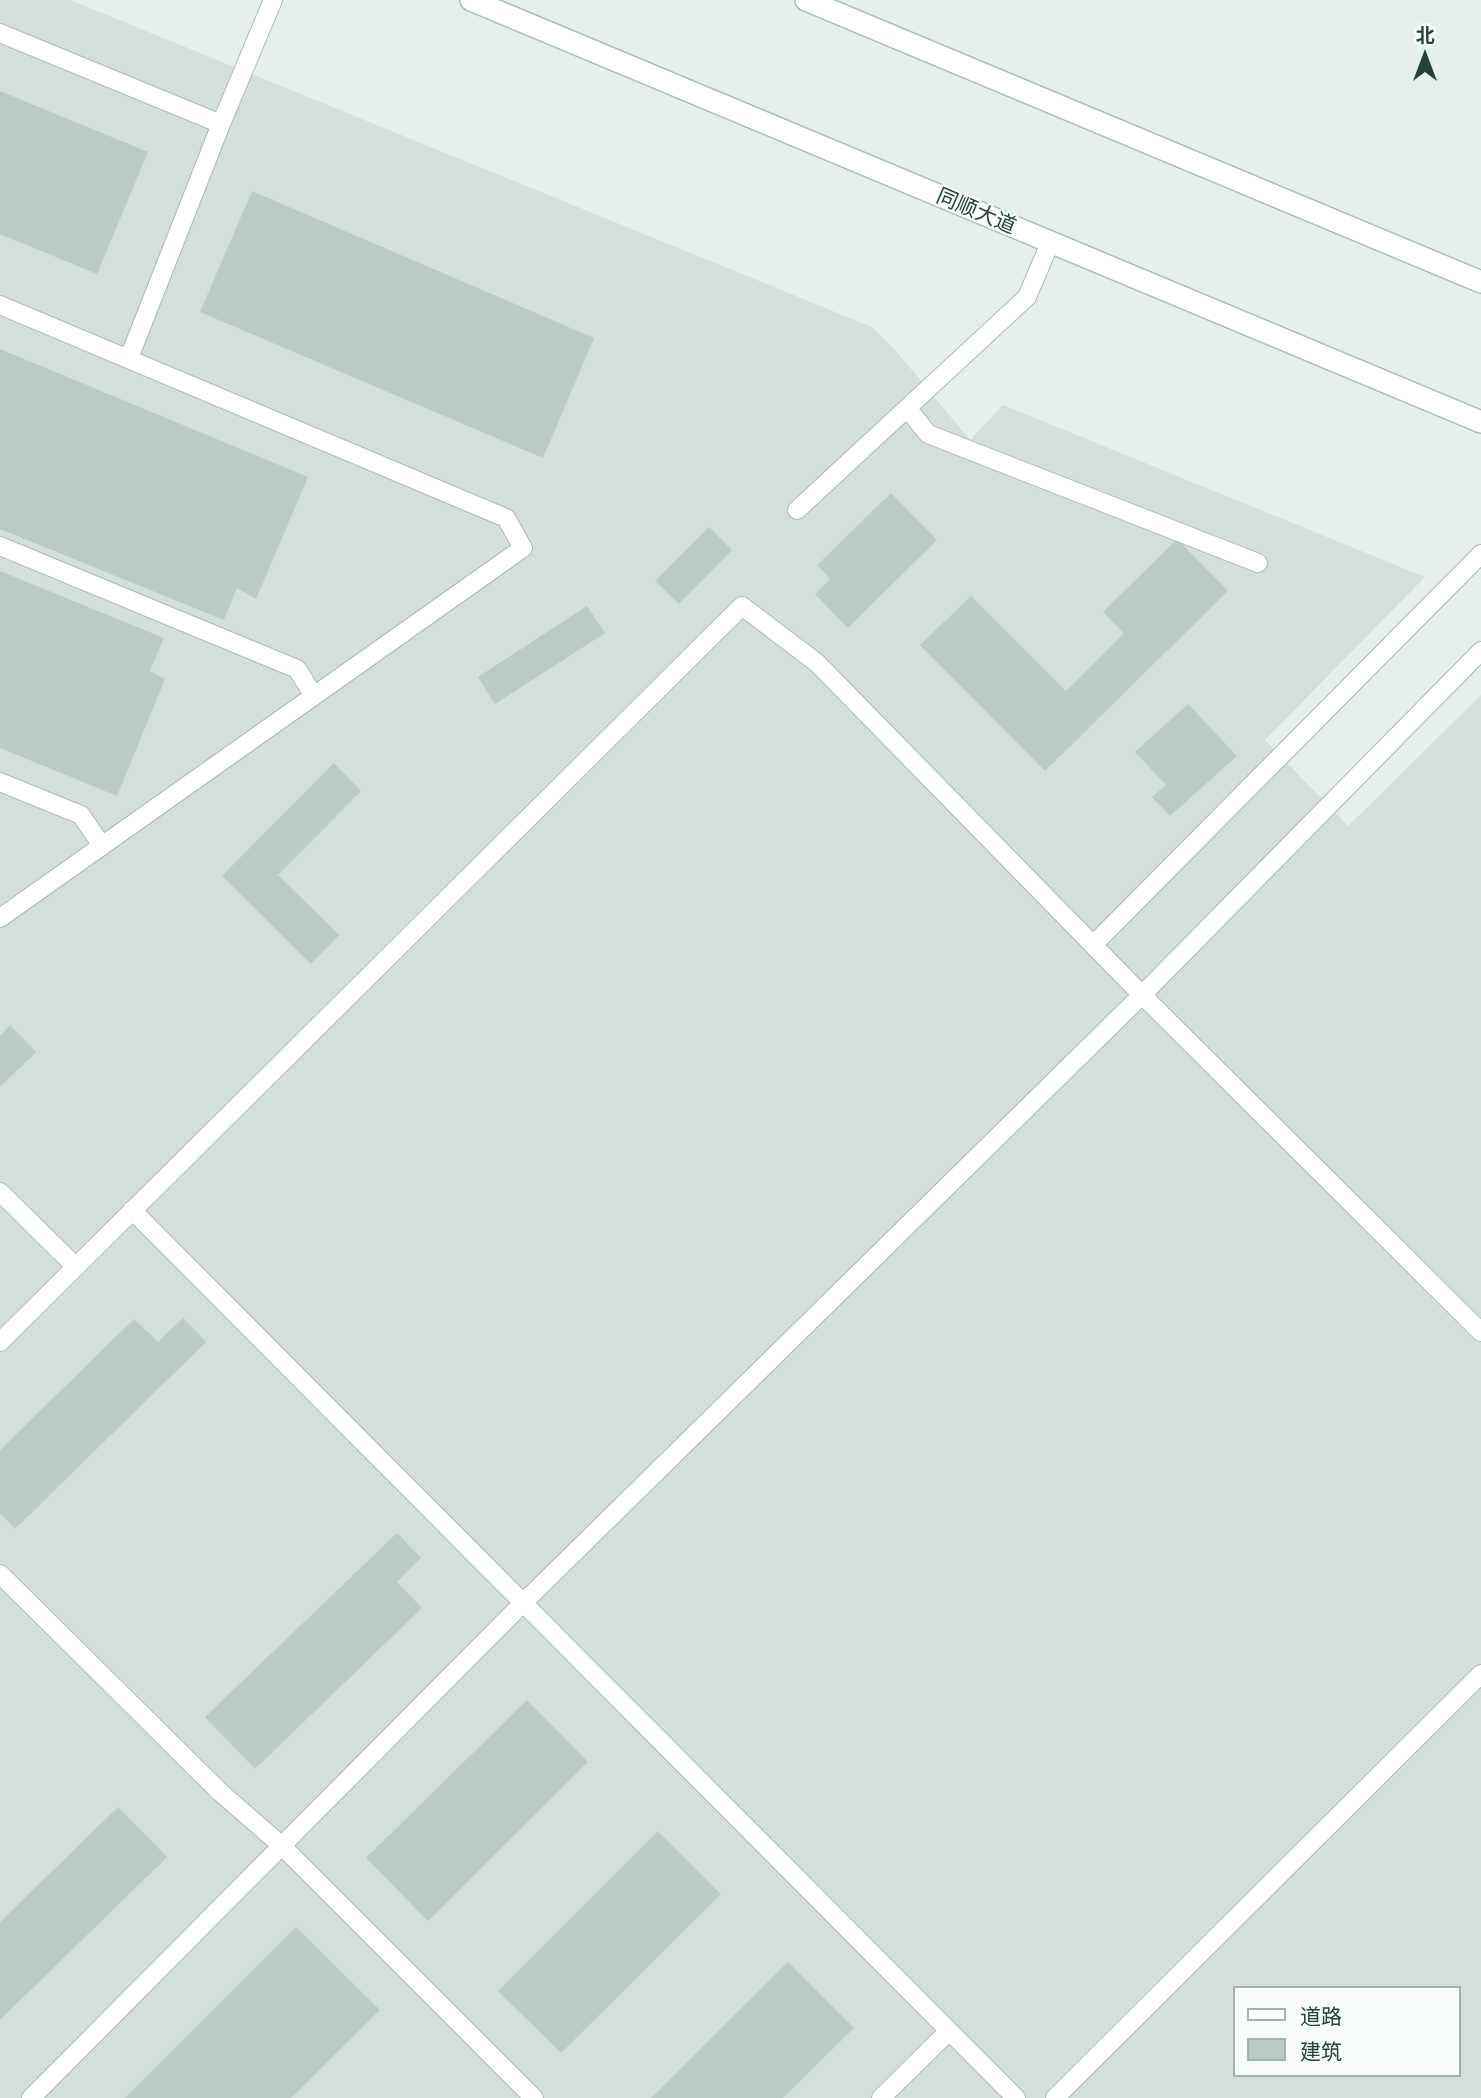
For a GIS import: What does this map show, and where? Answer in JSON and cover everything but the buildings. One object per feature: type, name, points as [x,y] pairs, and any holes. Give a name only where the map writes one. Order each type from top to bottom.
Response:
[{"type":"main road","name":"同顺大道","points":[[471,0],[1481,422]]},
{"type":"main road","points":[[806,0],[1481,282]]},
{"type":"lane","points":[[129,358],[273,0]]},
{"type":"lane","points":[[0,33],[221,124]]},
{"type":"lane","points":[[797,510],[1027,297],[1050,243]]},
{"type":"lane","points":[[0,305],[506,518],[523,548],[0,918]]},
{"type":"lane","points":[[907,408],[928,434],[1258,563]]},
{"type":"lane","points":[[0,546],[297,669],[314,696]]},
{"type":"lane","points":[[1093,945],[1481,554]]},
{"type":"lane","points":[[0,1342],[742,606],[817,663],[1142,995],[1481,1332]]},
{"type":"lane","points":[[31,2098],[523,1603],[1142,995],[1481,650]]},
{"type":"lane","points":[[0,782],[81,815],[102,846]]},
{"type":"lane","points":[[0,1192],[76,1267]]},
{"type":"lane","points":[[132,1210],[1016,2098]]},
{"type":"lane","points":[[0,1574],[220,1792],[282,1846],[534,2098]]},
{"type":"lane","points":[[1055,2098],[1481,1674]]},
{"type":"lane","points":[[881,2098],[949,2031]]},
{"type":"shaded area","points":[[0,0],[70,0],[872,327],[896,351],[970,440],[1003,405],[1425,577],[1265,740],[1348,826],[1481,695],[1481,2098],[0,2098]]}]
